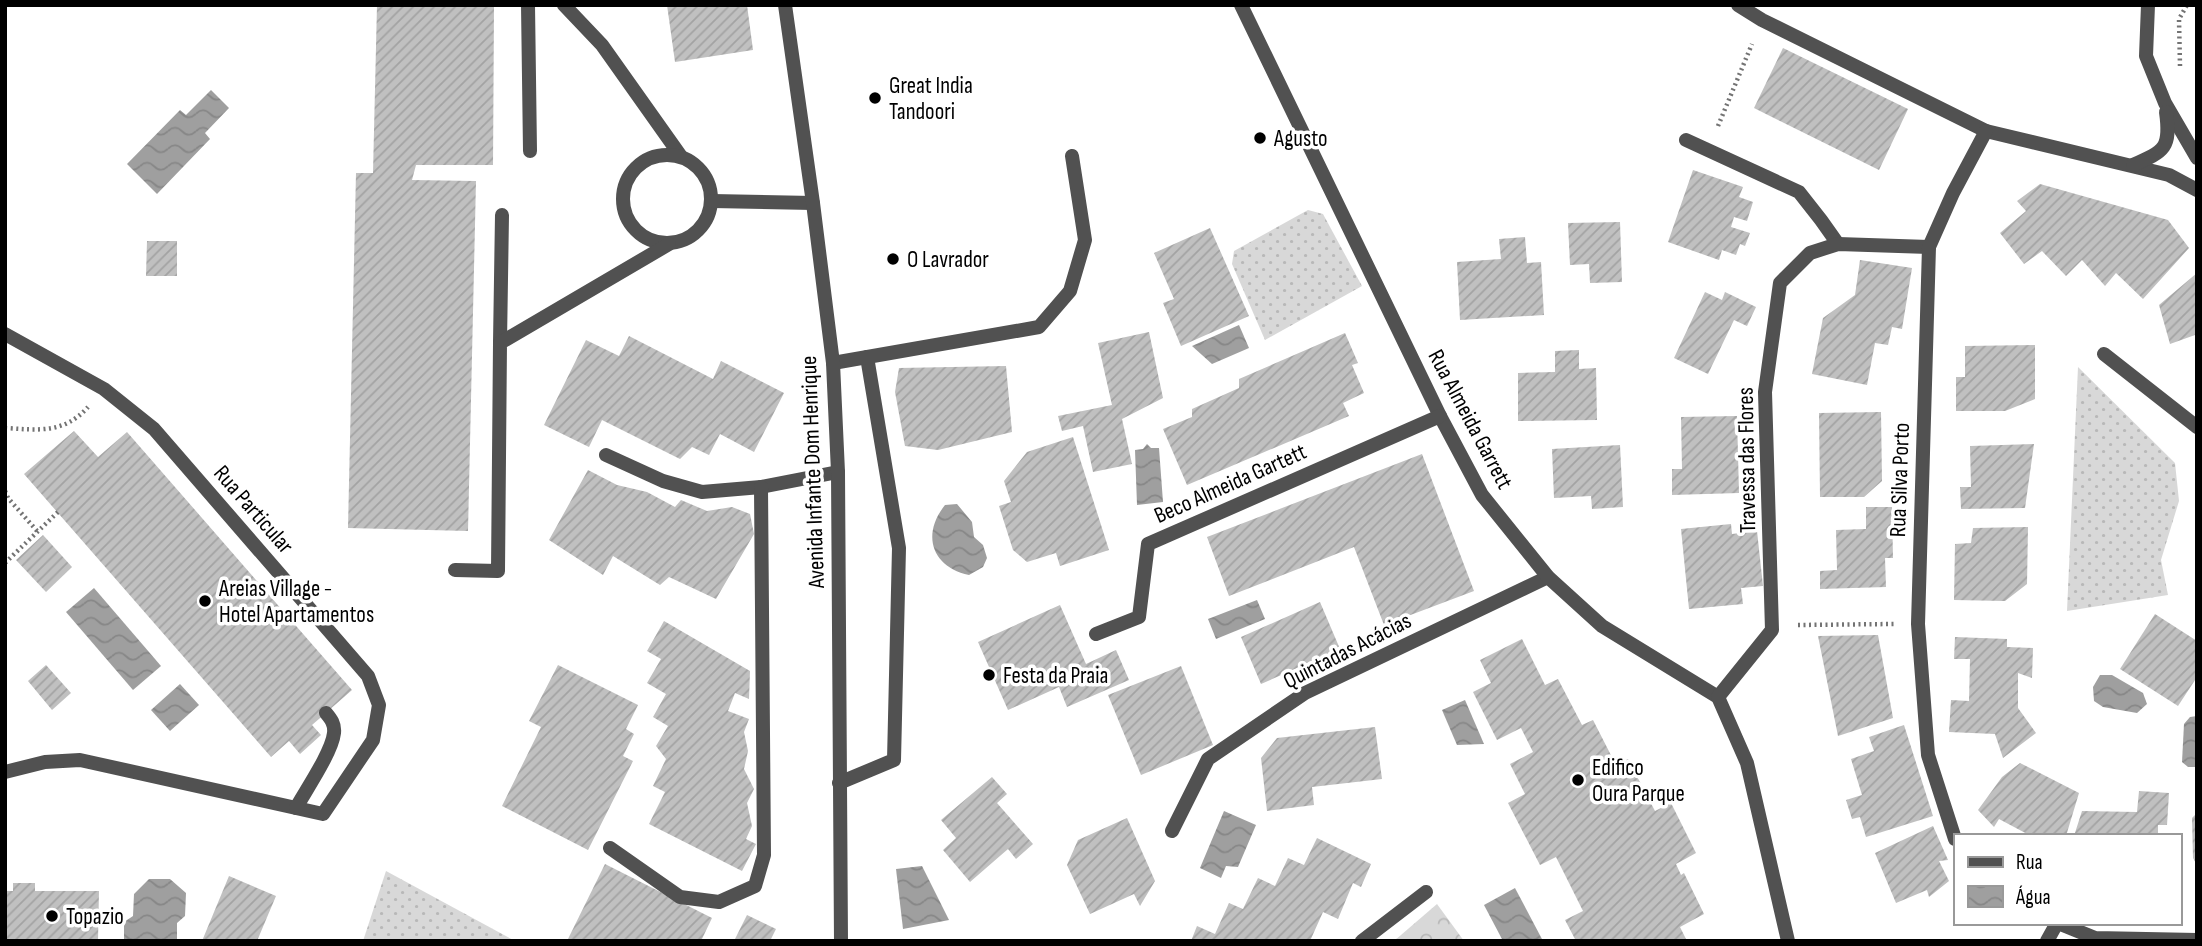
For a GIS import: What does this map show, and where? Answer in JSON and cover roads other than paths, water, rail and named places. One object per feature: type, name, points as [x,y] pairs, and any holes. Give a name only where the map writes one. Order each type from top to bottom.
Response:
[{"type":"street","points":[[528,5],[530,151]]},
{"type":"street","points":[[564,5],[602,45],[680,155]]},
{"type":"street","name":"Avenida Infante Dom Henrique","points":[[785,5],[814,203],[833,363],[838,472],[841,941]]},
{"type":"street","name":"Rua Almeida Garrett","points":[[1241,5],[1440,416],[1482,495],[1548,577],[1602,626],[1718,697]]},
{"type":"street","points":[[1738,5],[1762,20],[1986,131],[2169,175],[2197,190]]},
{"type":"street","points":[[2148,5],[2146,57],[2165,103],[2197,159]]},
{"type":"street","points":[[2133,165],[2158,154],[2169,135],[2165,103]]},
{"type":"street","name":"Rua Silva Porto","points":[[1954,836],[1928,755],[1918,624],[1929,247],[1953,193],[1986,131]]},
{"type":"street","points":[[1686,140],[1799,192],[1838,244]]},
{"type":"street","points":[[500,342],[668,244],[686,240],[704,224],[712,201],[707,178],[695,163],[680,155],[657,154],[637,165],[626,181],[622,200],[629,223],[639,234],[652,241],[668,244]]},
{"type":"street","points":[[833,363],[1039,327],[1070,291],[1085,240],[1072,156]]},
{"type":"street","points":[[712,201],[814,203]]},
{"type":"street","points":[[454,570],[499,571],[502,215]]},
{"type":"street","name":"Travessa das Flores","points":[[1718,697],[1772,629],[1765,393],[1780,283],[1810,253],[1838,244],[1929,247]]},
{"type":"street","name":"Rua Particular","points":[[5,334],[104,389],[155,429],[368,676],[379,705],[373,740],[323,814],[80,760],[45,762],[5,772]]},
{"type":"street","points":[[2104,354],[2197,427]]},
{"type":"street","points":[[839,783],[894,760],[898,548],[867,357]]},
{"type":"street","name":"Beco Almeida Gartett","points":[[1096,634],[1139,617],[1148,544],[1440,416]]},
{"type":"street","points":[[606,455],[663,481],[702,492],[761,487],[838,472]]},
{"type":"street","points":[[610,848],[680,897],[719,902],[755,886],[764,855],[761,487]]},
{"type":"street","name":"Quintadas Acácias","points":[[1172,831],[1208,759],[1305,693],[1548,577]]},
{"type":"street","points":[[1718,697],[1747,763],[1787,941]]},
{"type":"street","points":[[296,808],[330,747],[334,724],[326,712]]},
{"type":"street","points":[[1362,941],[1426,892]]},
{"type":"street","points":[[2047,941],[2057,925]]},
{"type":"street","points":[[2063,925],[2095,938],[2197,940]]},
{"type":"water","points":[[211,90],[229,108],[205,133],[210,139],[157,194],[127,164],[180,110],[186,115]]},
{"type":"water","points":[[1239,325],[1249,348],[1212,364],[1192,346]]},
{"type":"water","points":[[1147,444],[1151,448],[1159,448],[1163,502],[1137,505],[1135,450],[1143,449]]},
{"type":"water","points":[[957,504],[972,522],[974,537],[983,545],[987,558],[983,567],[969,575],[946,565],[934,548],[932,538],[933,527],[945,505]]},
{"type":"water","points":[[94,588],[161,666],[133,690],[66,612]]},
{"type":"water","points":[[1257,600],[1265,619],[1216,639],[1208,619]]},
{"type":"water","points":[[2100,675],[2112,675],[2143,693],[2147,704],[2137,713],[2103,707],[2094,701],[2093,687]]},
{"type":"water","points":[[180,684],[199,705],[170,731],[151,710]]},
{"type":"water","points":[[1465,700],[1484,744],[1457,745],[1442,710]]},
{"type":"water","points":[[2197,716],[2197,767],[2188,767],[2182,762],[2184,724],[2190,717]]},
{"type":"water","points":[[1224,811],[1256,825],[1238,867],[1226,866],[1221,878],[1200,868]]},
{"type":"water","points":[[922,866],[949,920],[903,929],[896,869]]},
{"type":"water","points":[[149,879],[170,879],[186,893],[185,916],[177,923],[177,941],[124,941],[124,922],[133,916],[134,894]]},
{"type":"water","points":[[1515,888],[1543,941],[1503,941],[1484,905]]},
{"type":"place","name":"Great India Tandoori","points":[[875,98]]},
{"type":"place","name":"Agusto","points":[[1260,138]]},
{"type":"place","name":"O Lavrador","points":[[893,259]]},
{"type":"place","name":"Areias Village - Hotel Apartamentos","points":[[205,601]]},
{"type":"place","name":"Festa da Praia","points":[[989,675]]},
{"type":"place","name":"Edifico Oura Parque","points":[[1578,780]]},
{"type":"place","name":"Topazio","points":[[52,916]]}]
